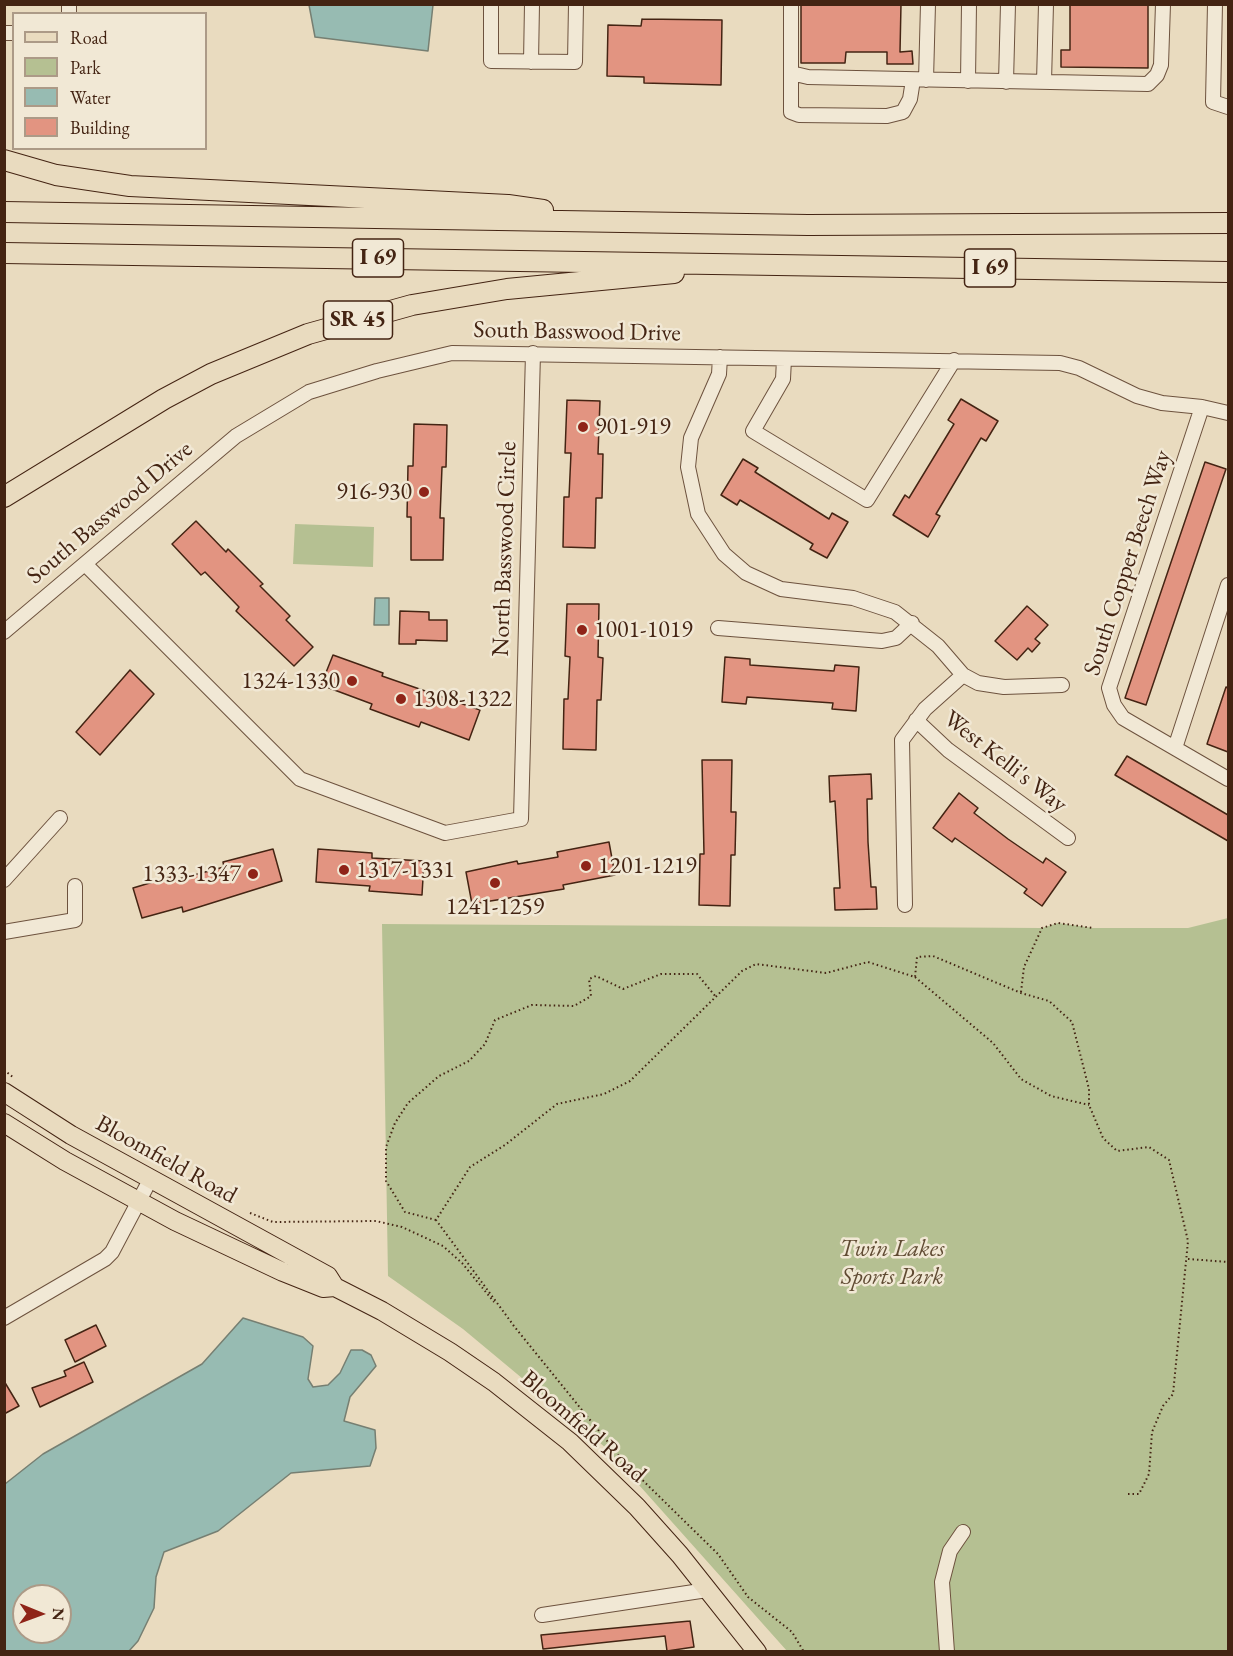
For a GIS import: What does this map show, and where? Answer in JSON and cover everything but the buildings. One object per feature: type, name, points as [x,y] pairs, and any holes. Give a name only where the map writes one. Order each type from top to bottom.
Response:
[{"type":"highway","points":[[4,160],[56,175],[107,184],[508,205],[626,222]]},
{"type":"highway","name":"I 69","points":[[4,212],[808,225],[1228,223]]},
{"type":"highway","name":"I 69","points":[[4,253],[1228,272]]},
{"type":"highway","name":"SR 45","points":[[4,497],[164,399],[211,374],[308,334],[412,305],[507,289],[623,279],[751,264]]},
{"type":"main road","name":"Bloomfield Road","points":[[4,1092],[40,1117],[150,1180],[328,1276],[335,1287],[450,1352],[535,1413],[577,1448],[637,1507],[757,1652]]},
{"type":"main road","name":"Bloomfield Road","points":[[4,1123],[138,1202],[283,1272],[323,1288],[335,1287]]},
{"type":"street","points":[[492,4],[491,61],[531,62],[575,62],[576,4]]},
{"type":"street","points":[[531,62],[532,4]]},
{"type":"street","points":[[791,4],[791,112],[799,115],[887,116],[903,112],[920,80],[927,4]]},
{"type":"street","points":[[968,81],[969,4]]},
{"type":"street","points":[[1006,82],[1008,4]]},
{"type":"street","points":[[1044,82],[1046,4]]},
{"type":"street","points":[[791,73],[808,77],[1148,84],[1157,75],[1161,65],[1163,4]]},
{"type":"street","points":[[1215,4],[1213,102],[1228,107]]},
{"type":"street","name":"South Basswood Drive","points":[[4,632],[236,436],[309,393],[377,370],[453,353],[1060,363],[1098,376],[1137,396],[1162,403],[1202,407],[1228,413]]},
{"type":"street","name":"North Basswood Circle","points":[[85,564],[300,779],[445,833],[521,819],[533,353]]},
{"type":"street","points":[[720,357],[720,374],[696,421],[688,454],[693,498],[698,514],[714,542],[735,564],[770,585],[797,593],[869,601],[895,612],[912,623],[938,646],[963,675],[991,686],[1062,685]]},
{"type":"street","points":[[784,359],[783,380],[753,431],[867,500],[954,360]]},
{"type":"street","name":"South Copper Beech Way","points":[[1202,407],[1109,688],[1114,705],[1124,718],[1228,779]]},
{"type":"street","points":[[1175,748],[1228,585]]},
{"type":"street","points":[[718,628],[890,640],[902,634],[912,623]]},
{"type":"street","points":[[905,905],[900,749],[902,740],[925,709],[963,675]]},
{"type":"street","name":"West Kelli's Way","points":[[916,720],[948,750],[1068,838]]},
{"type":"street","points":[[4,880],[60,818]]},
{"type":"street","points":[[4,932],[75,920],[75,886]]},
{"type":"street","points":[[4,1318],[105,1259],[112,1252],[150,1180]]},
{"type":"street","points":[[947,1652],[942,1582],[950,1551],[963,1532]]},
{"type":"street","points":[[542,1615],[707,1590]]},
{"type":"path","points":[[1021,993],[1024,967],[1042,928],[1058,923],[1093,928]]},
{"type":"path","points":[[915,977],[917,957],[933,956],[1021,993],[1049,1001],[1072,1022],[1089,1089],[1089,1105],[1103,1138],[1117,1151],[1149,1147],[1169,1160],[1188,1241],[1173,1394],[1163,1406],[1152,1432],[1149,1474],[1139,1494],[1125,1494]]},
{"type":"path","points":[[436,1220],[470,1167],[505,1145],[557,1104],[604,1094],[630,1082],[742,971],[756,964],[826,973],[868,962],[915,977],[993,1043],[1021,1079],[1050,1096],[1089,1105]]},
{"type":"path","points":[[514,1326],[436,1220],[405,1212],[387,1180],[386,1147],[395,1123],[408,1102],[439,1076],[469,1061],[485,1044],[495,1020],[532,1005],[574,1006],[591,996],[589,979],[596,976],[623,989],[661,974],[697,974],[716,997]]},
{"type":"path","points":[[1188,1259],[1228,1262]]},
{"type":"green space","points":[[295,524],[374,527],[373,567],[293,564]]},
{"type":"green space","name":"Twin Lakes Sports Park","points":[[1228,918],[1228,1651],[787,1651],[606,1448],[463,1329],[388,1276],[382,924],[1042,928],[1058,923],[1093,928],[1188,928]]},
{"type":"water","points":[[309,5],[433,5],[428,51],[315,37]]},
{"type":"water","points":[[375,598],[389,598],[389,625],[374,625]]},
{"type":"water","points":[[243,1318],[303,1337],[313,1346],[308,1379],[313,1387],[328,1385],[340,1373],[351,1350],[362,1350],[371,1355],[376,1366],[350,1397],[344,1421],[375,1430],[376,1448],[370,1466],[291,1473],[218,1531],[164,1552],[156,1577],[154,1608],[138,1641],[129,1651],[5,1651],[5,1484],[43,1454],[202,1364]]},
{"type":"place","name":"901-919","points":[[583,427]]},
{"type":"place","name":"916-930","points":[[424,492]]},
{"type":"place","name":"1001-1019","points":[[582,630]]},
{"type":"place","name":"1324-1330","points":[[352,681]]},
{"type":"place","name":"1308-1322","points":[[401,699]]},
{"type":"place","name":"1201-1219","points":[[586,866]]},
{"type":"place","name":"1317-1331","points":[[344,870]]},
{"type":"place","name":"1333-1347","points":[[253,874]]},
{"type":"place","name":"1241-1259","points":[[495,883]]}]
